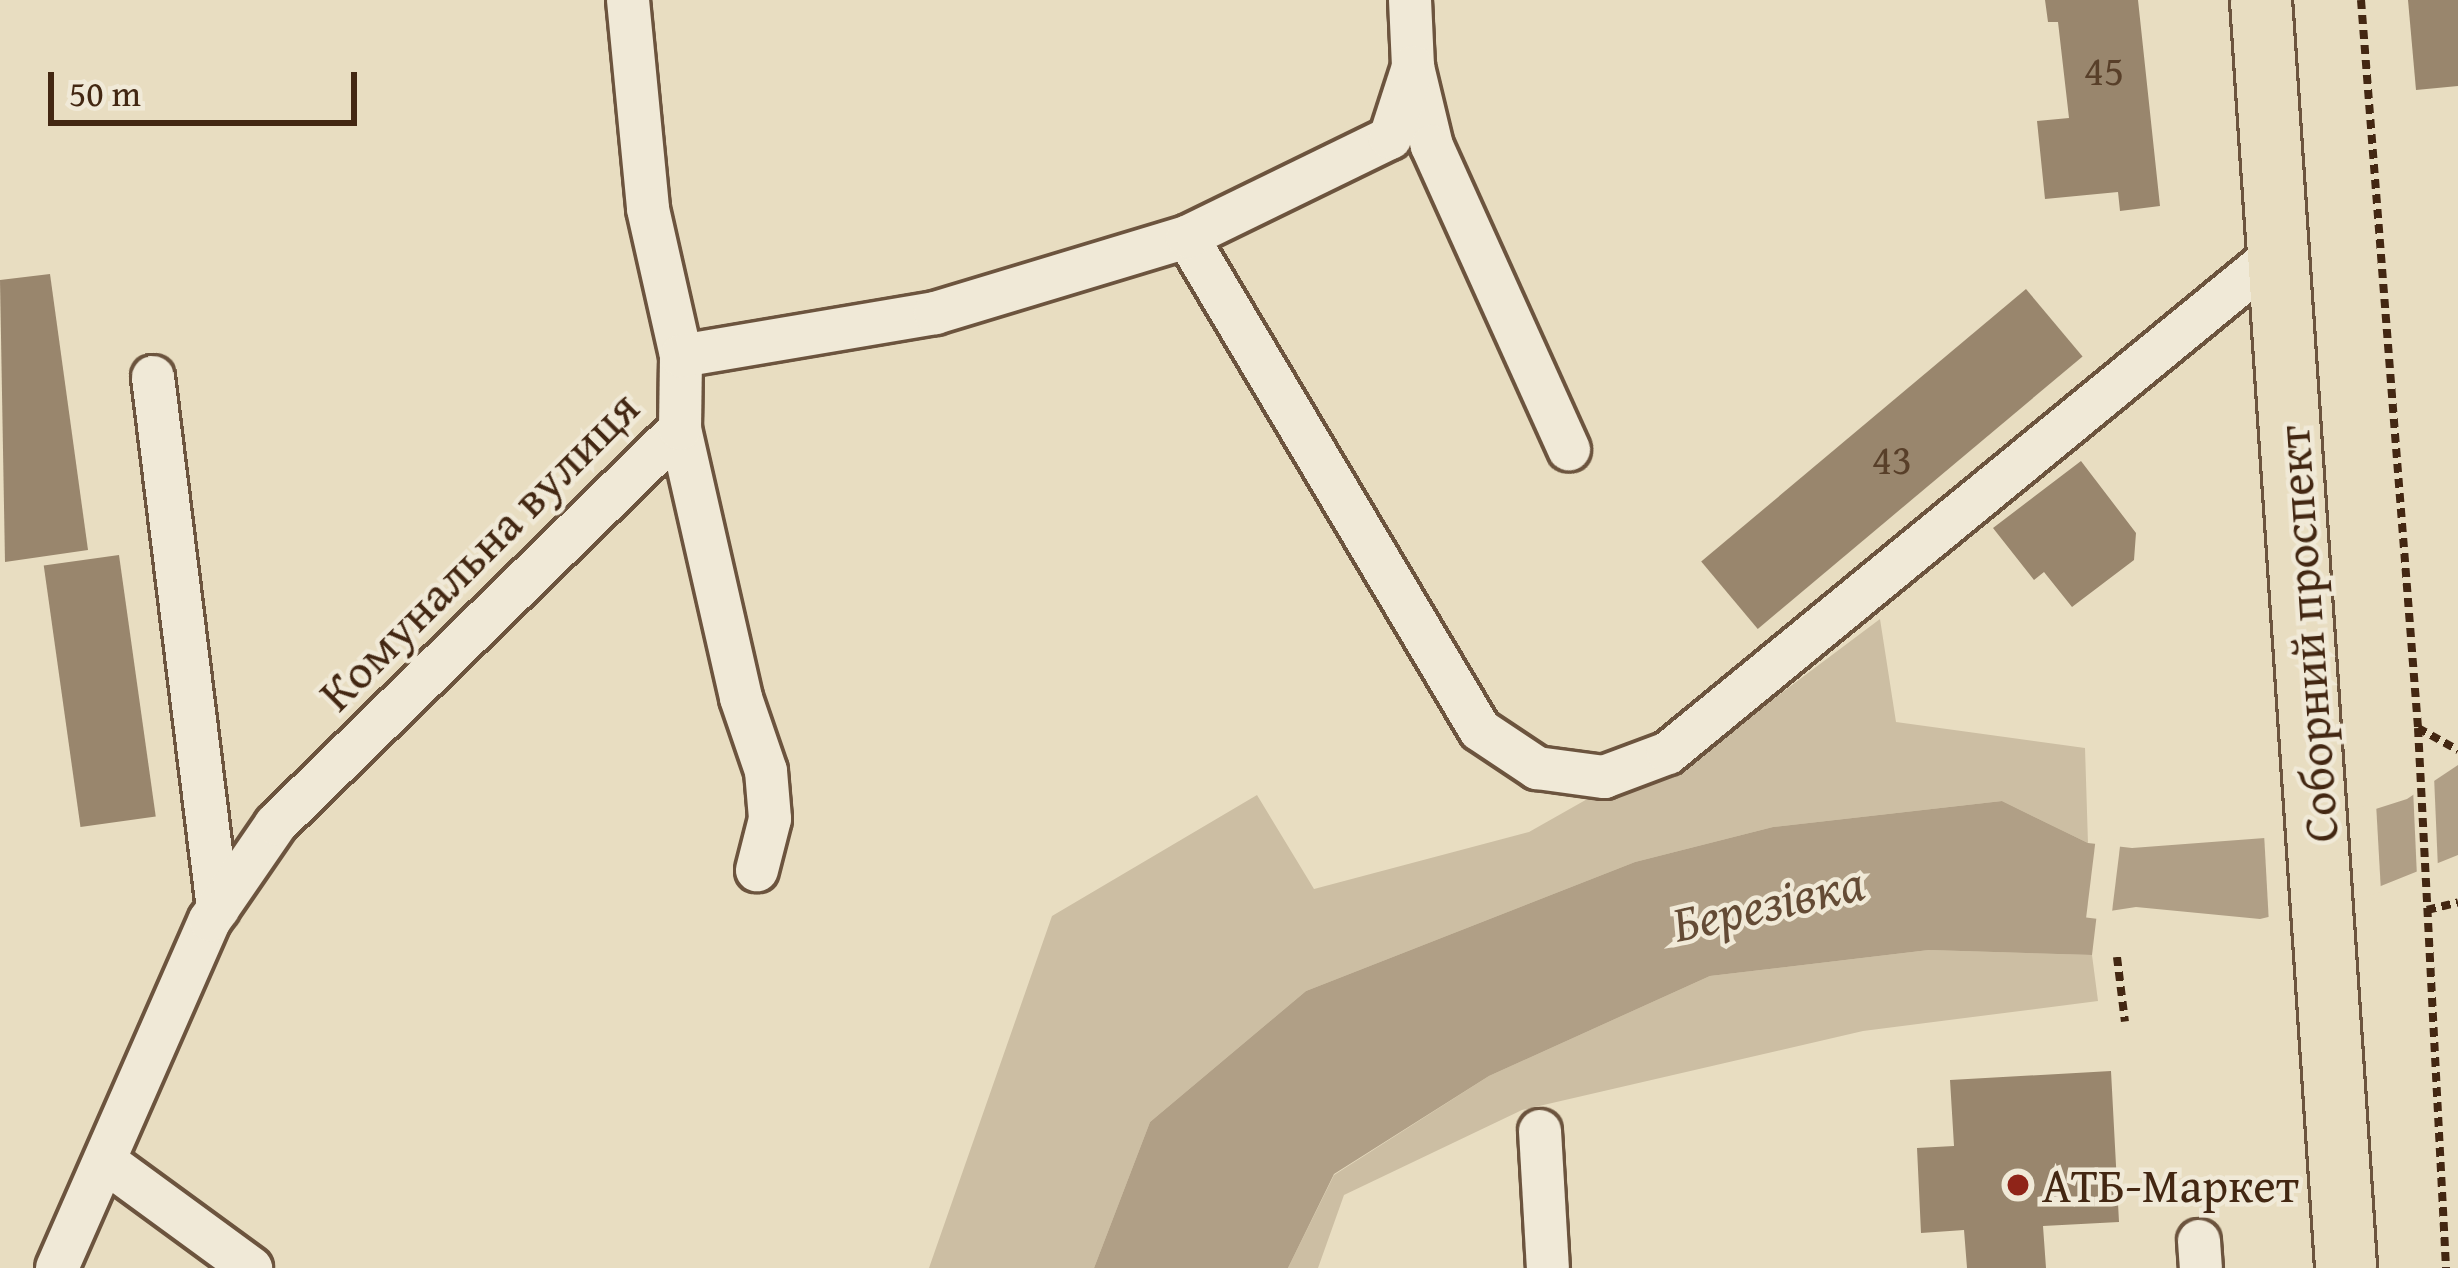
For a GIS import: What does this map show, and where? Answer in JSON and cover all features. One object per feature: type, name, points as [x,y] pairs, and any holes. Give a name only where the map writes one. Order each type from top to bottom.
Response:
[{"type":"highway","name":"Соборний проспект","points":[[2261,0],[2313,706],[2346,1268]]},
{"type":"street","points":[[628,0],[648,209],[681,356]]},
{"type":"street","points":[[1410,0],[1413,68],[1432,146],[1569,449]]},
{"type":"street","name":"Комунальна вулиця","points":[[57,1268],[218,909],[276,824],[680,429],[681,356],[934,313],[1187,237],[1390,138],[1413,68]]},
{"type":"street","points":[[1187,237],[1480,730],[1537,768],[1604,777],[1668,753],[2280,251]]},
{"type":"street","points":[[153,376],[218,909]]},
{"type":"street","points":[[680,429],[740,698],[766,771],[770,819],[758,870]]},
{"type":"street","points":[[1540,1130],[1548,1268]]},
{"type":"street","points":[[106,1162],[251,1268]]},
{"type":"path","points":[[2361,0],[2418,728],[2446,1268]]},
{"type":"path","points":[[2418,728],[2458,751]]},
{"type":"path","points":[[2427,910],[2458,902]]},
{"type":"path","points":[[2117,958],[2125,1022]]},
{"type":"shaded area","points":[[1880,619],[1896,722],[2085,748],[2088,843],[2002,801],[1773,827],[1635,862],[1306,991],[1150,1122],[1094,1268],[929,1268],[1052,916],[1257,795],[1314,889],[1529,832],[1605,789],[1673,774]]},
{"type":"shaded area","points":[[1929,950],[2092,955],[2098,1001],[1863,1031],[1522,1110],[1344,1195],[1318,1268],[1288,1268],[1334,1175],[1489,1076],[1710,976]]},
{"type":"water","name":"Березівка","points":[[2458,765],[2458,855],[2356,896],[2260,919],[2136,907],[2097,913],[2092,955],[1929,950],[1710,976],[1489,1076],[1334,1174],[1288,1268],[1094,1268],[1150,1122],[1306,991],[1635,862],[1773,827],[2002,801],[2088,843],[2132,848],[2291,836],[2407,799]]},
{"type":"pier","points":[[2434,776],[2438,869],[2417,877],[2413,788]]},
{"type":"pier","points":[[2376,803],[2381,892],[2269,924],[2264,833]]},
{"type":"pier","points":[[2096,837],[2121,840],[2111,920],[2086,917]]},
{"type":"building","points":[[2045,0],[2138,0],[2160,206],[2120,211],[2118,192],[2045,199],[2037,121],[2069,118],[2058,22],[2048,22]]},
{"type":"building","points":[[2408,0],[2458,0],[2458,86],[2416,90]]},
{"type":"building","points":[[50,274],[88,550],[5,562],[0,280]]},
{"type":"building","points":[[2026,289],[2083,356],[1758,629],[1701,562]]},
{"type":"building","points":[[2081,461],[2136,533],[2134,560],[2072,607],[2044,572],[2034,580],[1993,528]]},
{"type":"building","points":[[119,555],[156,816],[80,827],[44,566]]},
{"type":"building","name":"АТБ-Маркет","points":[[2111,1071],[2119,1222],[2043,1226],[2046,1268],[1967,1268],[1964,1230],[1921,1233],[1917,1148],[1954,1146],[1950,1080]]},
{"type":"place","name":"АТБ-Маркет","points":[[2018,1185]]}]
